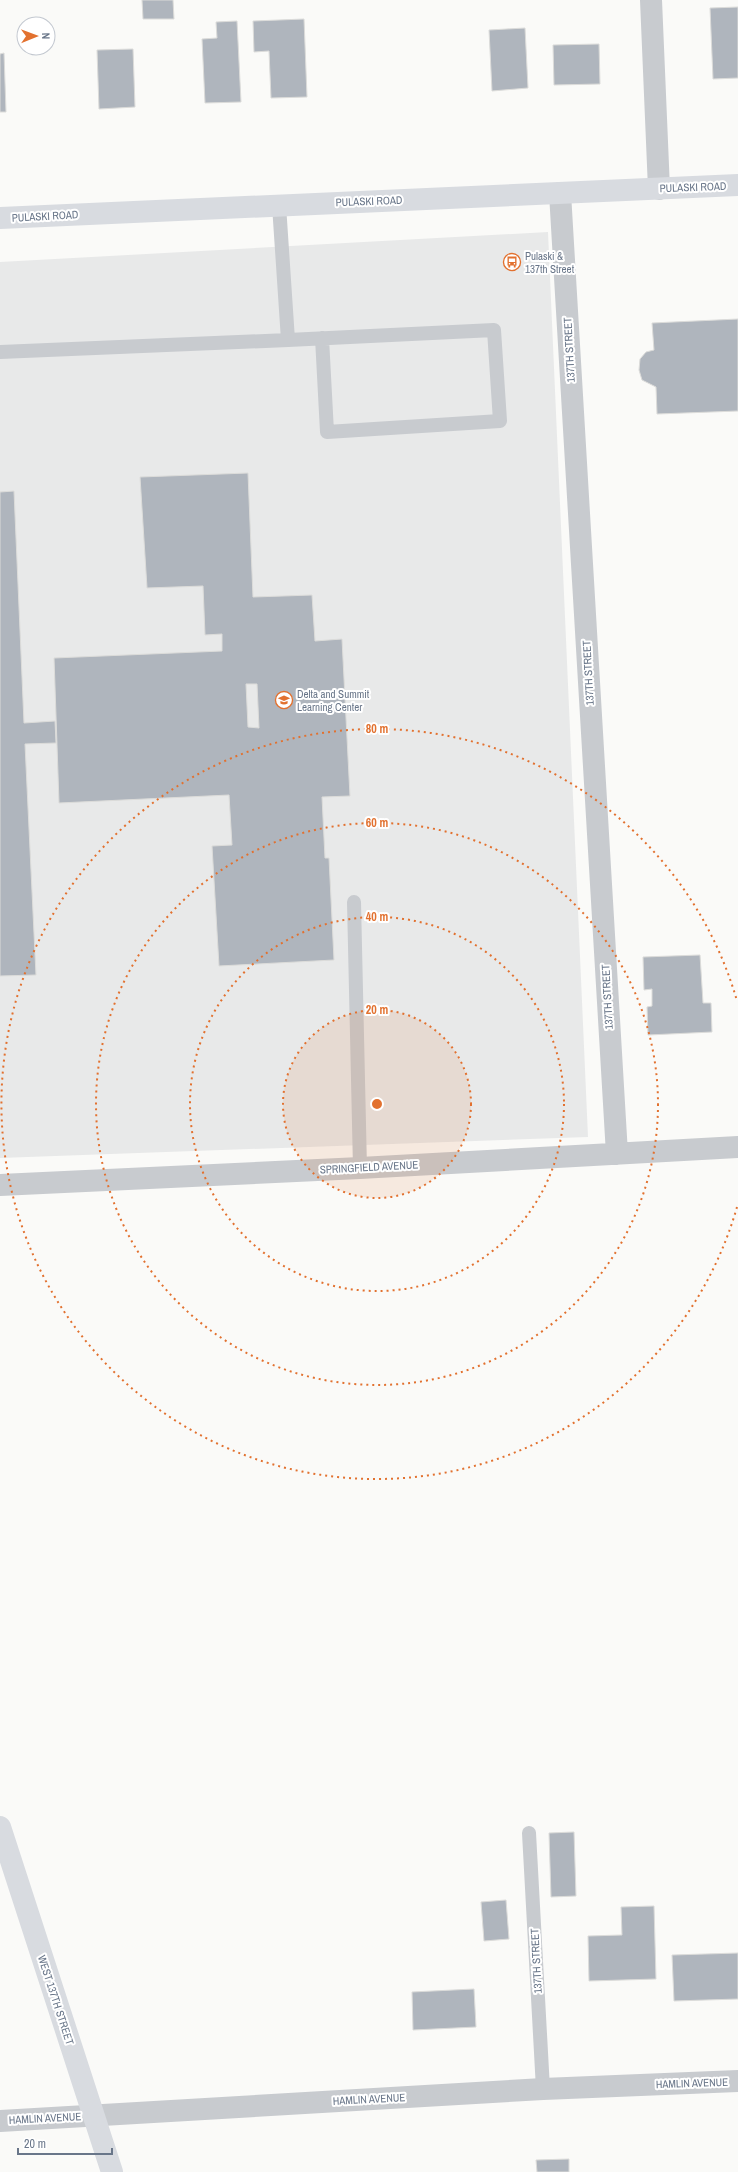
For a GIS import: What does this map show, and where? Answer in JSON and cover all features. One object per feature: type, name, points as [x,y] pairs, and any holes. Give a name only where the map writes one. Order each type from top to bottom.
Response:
[{"type":"main road","name":"PULASKI ROAD","points":[[0,218],[738,185]]},
{"type":"main road","name":"WEST 137TH STREET","points":[[0,1827],[112,2172]]},
{"type":"street","points":[[651,0],[660,189]]},
{"type":"street","name":"137TH STREET","points":[[560,193],[616,1154]]},
{"type":"street","name":"SPRINGFIELD AVENUE","points":[[0,1185],[360,1168],[738,1147]]},
{"type":"street","name":"HAMLIN AVENUE","points":[[0,2121],[543,2089],[738,2081]]},
{"type":"lane","points":[[279,205],[288,340]]},
{"type":"lane","points":[[0,352],[494,330],[500,421],[327,432],[322,338]]},
{"type":"lane","points":[[354,902],[360,1168]]},
{"type":"lane","name":"137TH STREET","points":[[529,1833],[543,2089]]},
{"type":"shaded area","name":"Delta and Summit Learning Center","points":[[548,232],[588,1137],[0,1158],[0,262]]},
{"type":"building","points":[[142,0],[173,0],[174,19],[143,19]]},
{"type":"building","points":[[738,7],[738,78],[713,79],[710,8]]},
{"type":"building","points":[[304,19],[307,97],[271,98],[269,51],[254,52],[253,21]]},
{"type":"building","points":[[237,21],[241,102],[205,103],[202,39],[217,38],[216,22]]},
{"type":"building","points":[[525,28],[528,88],[492,91],[489,30]]},
{"type":"building","points":[[599,44],[600,84],[554,85],[553,45]]},
{"type":"building","points":[[133,49],[135,107],[99,109],[97,50]]},
{"type":"building","points":[[4,53],[6,112],[0,112],[0,54]]},
{"type":"building","points":[[738,319],[738,411],[657,414],[656,387],[642,380],[639,370],[640,359],[646,352],[654,350],[652,323]]},
{"type":"building","points":[[248,473],[253,597],[312,595],[315,641],[342,639],[350,796],[322,797],[325,858],[329,858],[334,960],[219,966],[212,846],[232,845],[229,795],[59,803],[54,658],[222,651],[222,634],[205,635],[203,586],[147,588],[140,477]],"holes":[[[246,684],[257,684],[259,728],[248,727]]]},
{"type":"building","points":[[14,491],[24,723],[55,721],[56,743],[25,744],[36,975],[0,976],[0,492]]},
{"type":"building","points":[[700,955],[703,1003],[711,1003],[712,1032],[648,1035],[647,1007],[652,1006],[652,989],[644,990],[643,957]]},
{"type":"building","points":[[574,1832],[576,1896],[551,1897],[549,1833]]},
{"type":"building","points":[[506,1900],[509,1939],[484,1941],[481,1902]]},
{"type":"building","points":[[654,1906],[656,1979],[589,1981],[588,1936],[622,1935],[621,1907]]},
{"type":"building","points":[[738,1953],[738,1999],[674,2001],[672,1955]]},
{"type":"building","points":[[474,1989],[476,2027],[413,2030],[412,1992]]},
{"type":"building","points":[[569,2159],[569,2172],[537,2172],[536,2160]]},
{"type":"place","name":"Pulaski & 137th Street","points":[[512,262]]},
{"type":"place","name":"Delta and Summit Learning Center","points":[[284,700]]}]
